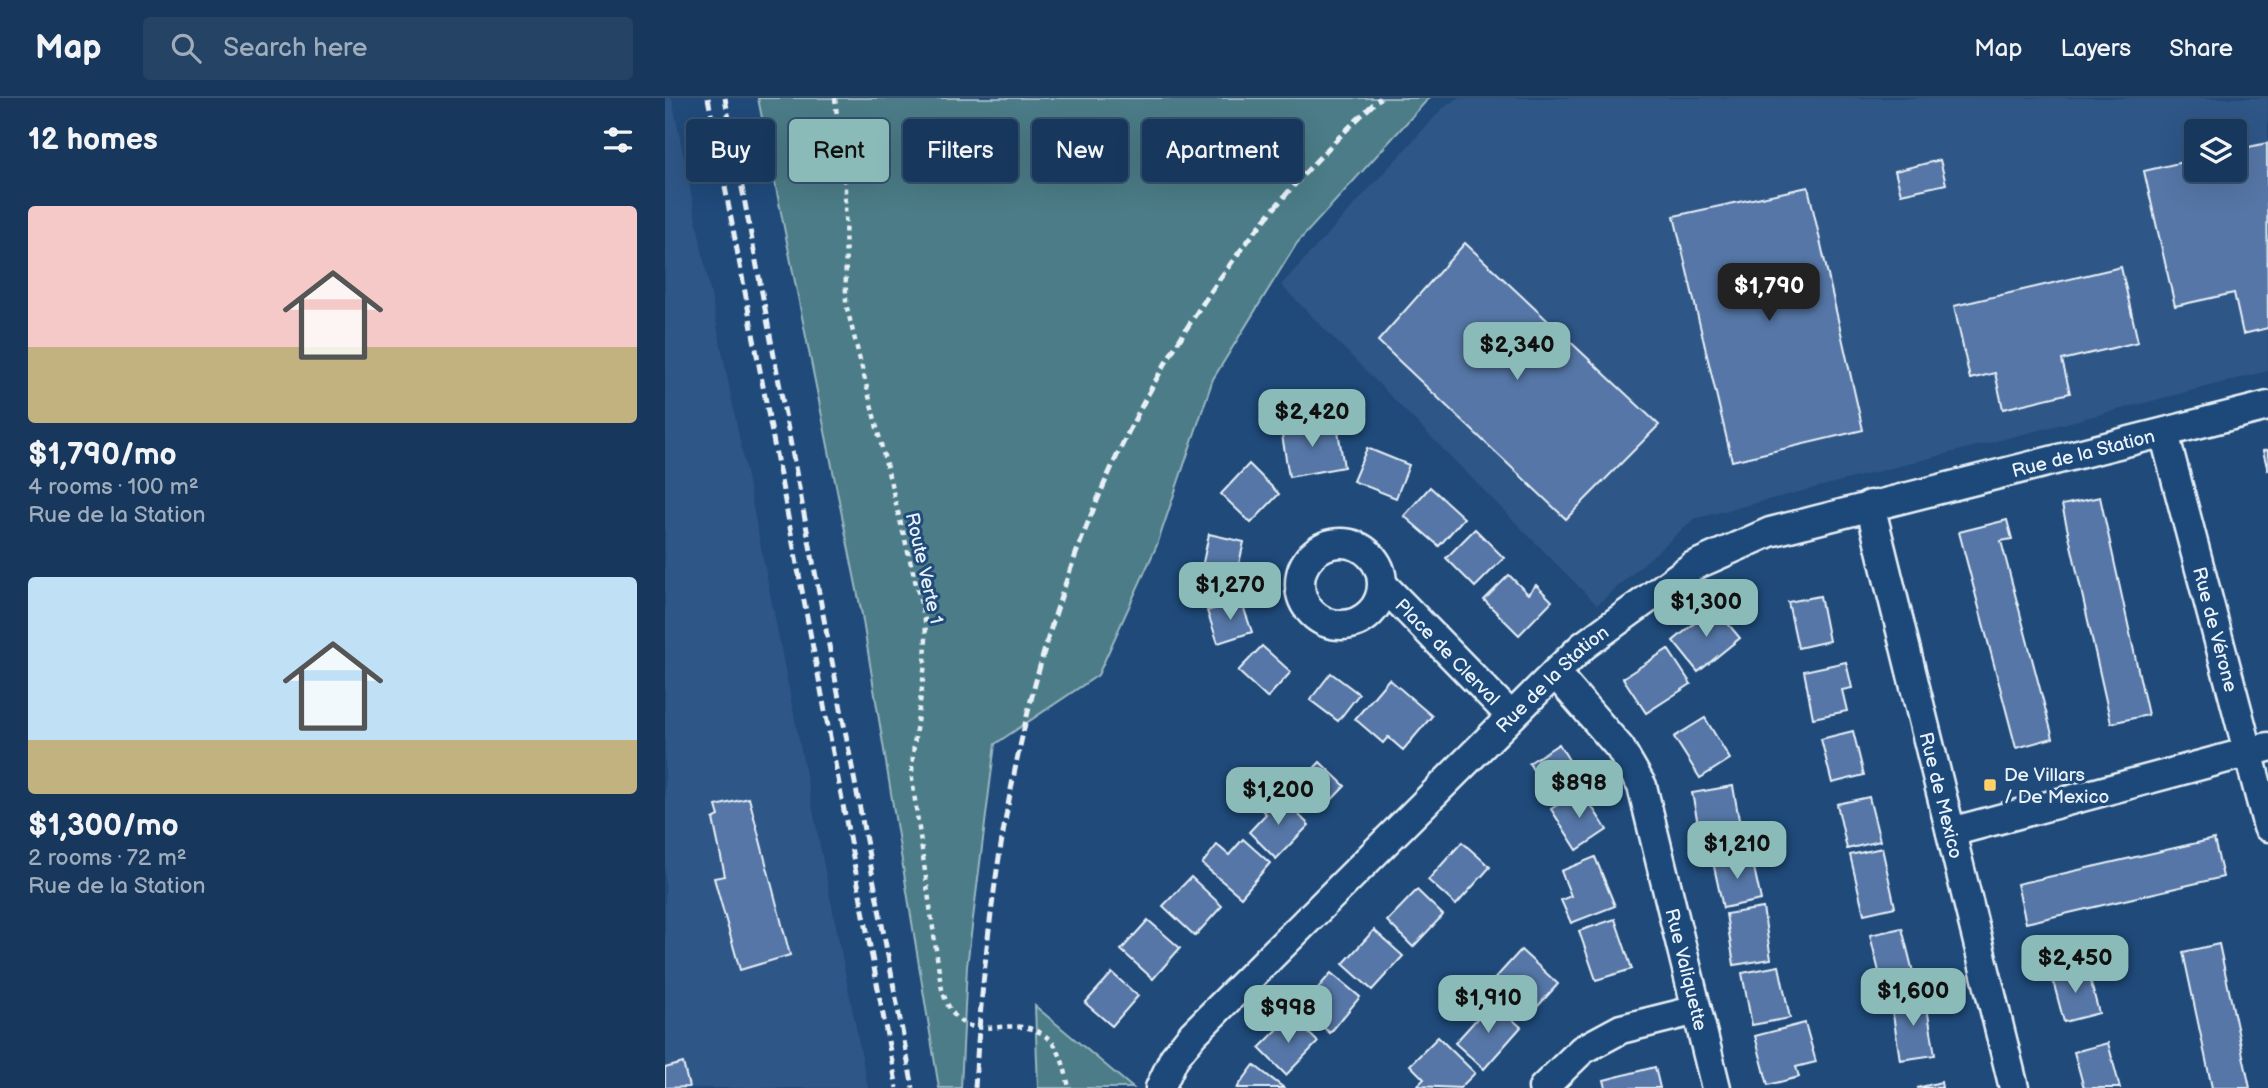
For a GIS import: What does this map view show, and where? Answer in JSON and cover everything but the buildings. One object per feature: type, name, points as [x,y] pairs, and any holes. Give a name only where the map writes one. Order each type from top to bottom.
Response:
[{"type":"street","name":"Rue de la Station","points":[[1160,1088],[1174,1058],[1193,1034],[1511,716],[1583,646],[1693,566],[1770,532],[2268,406]]},
{"type":"street","name":"Rue de Vérone","points":[[2164,433],[2258,750],[2268,827]]},
{"type":"street","name":"Rue de Mexico","points":[[1870,505],[2014,1088]]},
{"type":"street","name":"Place de Clerval","points":[[1383,585],[1511,716]]},
{"type":"street","name":"Rue Valiquette","points":[[1555,673],[1620,748],[1642,786],[1716,1088]]},
{"type":"street","points":[[1951,832],[2258,750]]},
{"type":"street","points":[[1543,1088],[1582,1049],[1621,1029],[1697,1010]]},
{"type":"path","name":"Route Verte 1","points":[[835,98],[845,187],[846,304],[925,620],[926,653],[912,753],[912,779],[943,993],[949,1012],[963,1024],[1025,1029],[1049,1038],[1060,1057],[1069,1088]]},
{"type":"shaded area","points":[[665,98],[672,98],[686,169],[686,182],[689,182],[868,1088],[665,1088]]},
{"type":"shaded area","points":[[1458,98],[2268,98],[2268,371],[1694,519],[1597,605],[1281,285],[1443,108]]},
{"type":"green space","points":[[758,98],[1429,98],[1297,243],[1213,379],[1157,545],[1098,675],[995,744],[967,966],[961,1088],[939,1088],[862,615],[775,182],[775,119],[762,119]]},
{"type":"green space","points":[[1035,1006],[1133,1088],[1038,1088]]},
{"type":"railway","points":[[708,98],[897,1088]]},
{"type":"railway","points":[[725,98],[913,1088]]},
{"type":"railway","points":[[975,1088],[987,948],[1007,811],[1037,678],[1077,550],[1131,428],[1198,311],[1281,201],[1380,98]]},
{"type":"place","name":"De Villars / De Mexico","points":[[1990,785]]}]
